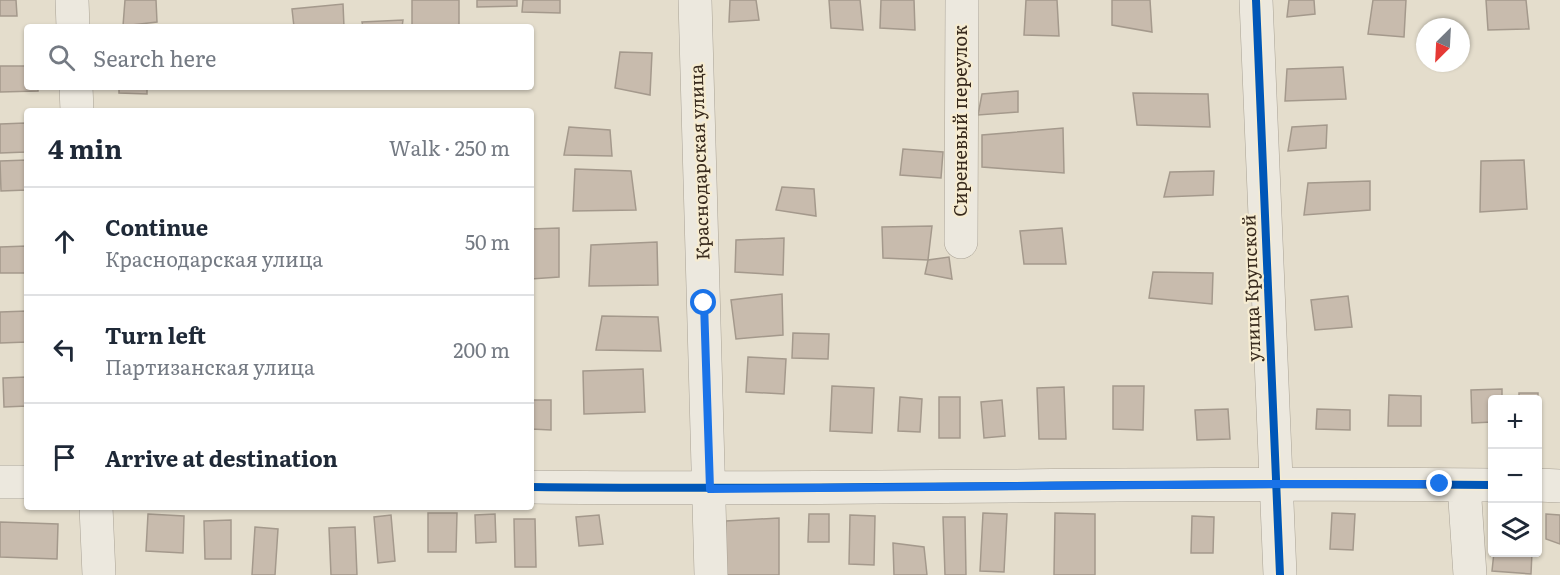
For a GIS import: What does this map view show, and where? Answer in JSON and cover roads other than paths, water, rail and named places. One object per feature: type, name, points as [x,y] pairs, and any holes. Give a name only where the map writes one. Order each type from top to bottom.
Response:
[{"type":"street","points":[[72,0],[73,24]]},
{"type":"street","name":"Краснодарская улица","points":[[695,0],[711,575]]},
{"type":"street","name":"Сиреневый переулок","points":[[961,242],[962,0]]},
{"type":"street","name":"улица Крупской","points":[[1256,0],[1280,575]]},
{"type":"street","points":[[76,90],[77,108]]},
{"type":"street","points":[[0,482],[24,482]]},
{"type":"street","points":[[534,487],[710,489],[1275,484],[1478,485],[1470,575]]},
{"type":"street","points":[[1542,485],[1560,486]]},
{"type":"street","points":[[96,510],[99,575]]}]
